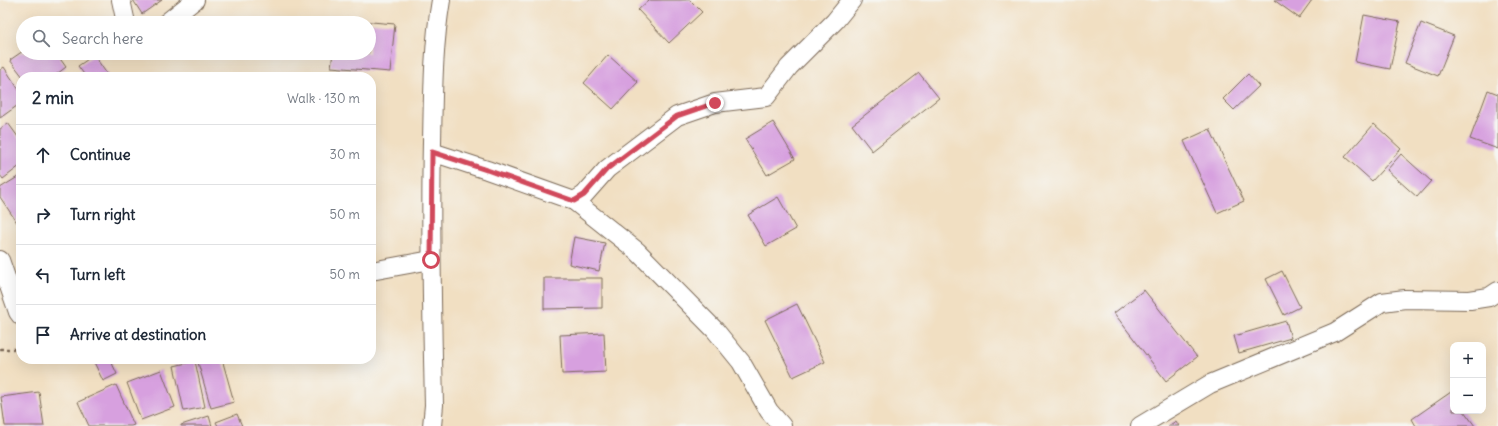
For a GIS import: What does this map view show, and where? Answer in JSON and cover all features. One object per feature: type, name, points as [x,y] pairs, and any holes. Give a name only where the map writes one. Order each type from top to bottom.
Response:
[{"type":"street","points":[[121,0],[124,16]]},
{"type":"street","points":[[175,16],[195,0]]},
{"type":"street","points":[[432,426],[434,405],[431,260],[432,152],[437,21],[441,0]]},
{"type":"street","points":[[574,201],[584,195],[607,169],[677,116],[715,103],[766,97],[789,67],[835,21],[852,0]]},
{"type":"street","points":[[432,152],[574,201],[637,251],[715,330],[740,362],[769,411],[782,426]]},
{"type":"street","points":[[0,260],[16,306]]},
{"type":"street","points":[[376,270],[431,260]]},
{"type":"street","points":[[1140,426],[1210,384],[1335,332],[1382,302],[1405,299],[1470,300],[1489,297],[1498,291]]},
{"type":"path","points":[[0,349],[16,349]]},
{"type":"building","points":[[133,0],[162,0],[142,14]]},
{"type":"building","points":[[649,0],[690,0],[702,12],[669,43],[638,10]]},
{"type":"building","points":[[1274,0],[1312,0],[1299,18]]},
{"type":"building","points":[[1364,15],[1400,22],[1390,69],[1355,62]]},
{"type":"building","points":[[376,22],[395,24],[390,72],[331,67],[332,60],[376,60]]},
{"type":"building","points":[[1421,23],[1454,36],[1438,76],[1405,63]]},
{"type":"building","points":[[608,55],[638,82],[613,109],[584,83]]},
{"type":"building","points":[[16,56],[16,60],[61,60],[66,67],[60,72],[19,72],[10,60]]},
{"type":"building","points":[[87,60],[97,60],[106,72],[82,72],[78,66]]},
{"type":"building","points":[[4,67],[16,85],[16,107],[0,118],[0,70]]},
{"type":"building","points":[[919,73],[939,98],[872,151],[852,125]]},
{"type":"building","points":[[1248,74],[1259,86],[1234,110],[1223,99]]},
{"type":"building","points":[[1488,90],[1498,94],[1498,149],[1470,139]]},
{"type":"building","points":[[773,122],[795,159],[767,175],[745,139]]},
{"type":"building","points":[[8,123],[16,134],[16,169],[3,179],[0,175],[0,129]]},
{"type":"building","points":[[1374,124],[1401,149],[1372,181],[1345,157]]},
{"type":"building","points":[[1210,129],[1244,201],[1217,213],[1184,141]]},
{"type":"building","points":[[1401,154],[1431,181],[1417,197],[1387,170]]},
{"type":"building","points":[[16,178],[16,221],[0,197],[0,188]]},
{"type":"building","points":[[778,197],[796,229],[766,246],[748,215]]},
{"type":"building","points":[[574,237],[605,243],[599,271],[569,264]]},
{"type":"building","points":[[1282,271],[1300,307],[1284,315],[1266,279]]},
{"type":"building","points":[[544,278],[602,278],[602,308],[544,309]]},
{"type":"building","points":[[1144,290],[1197,357],[1166,381],[1114,313]]},
{"type":"building","points":[[797,304],[825,362],[793,377],[765,320]]},
{"type":"building","points":[[1286,321],[1291,338],[1239,353],[1234,336]]},
{"type":"building","points":[[604,333],[606,372],[562,374],[560,335]]},
{"type":"building","points":[[95,364],[112,364],[117,374],[103,381]]},
{"type":"building","points":[[182,364],[196,364],[205,407],[184,411],[174,366]]},
{"type":"building","points":[[198,364],[223,364],[234,402],[211,408]]},
{"type":"building","points":[[161,370],[175,407],[141,420],[127,383]]},
{"type":"building","points":[[116,385],[134,425],[89,426],[78,402]]},
{"type":"building","points":[[39,392],[44,426],[5,426],[1,397]]},
{"type":"building","points":[[1450,393],[1450,414],[1466,414],[1475,426],[1416,426],[1412,419]]},
{"type":"building","points":[[237,414],[242,426],[218,426],[216,422]]},
{"type":"building","points":[[209,416],[212,426],[181,426],[181,425]]},
{"type":"building","points":[[1176,421],[1179,426],[1168,426]]},
{"type":"route","points":[[431,260],[432,152],[574,201],[584,195],[607,169],[677,116],[715,103]]}]
